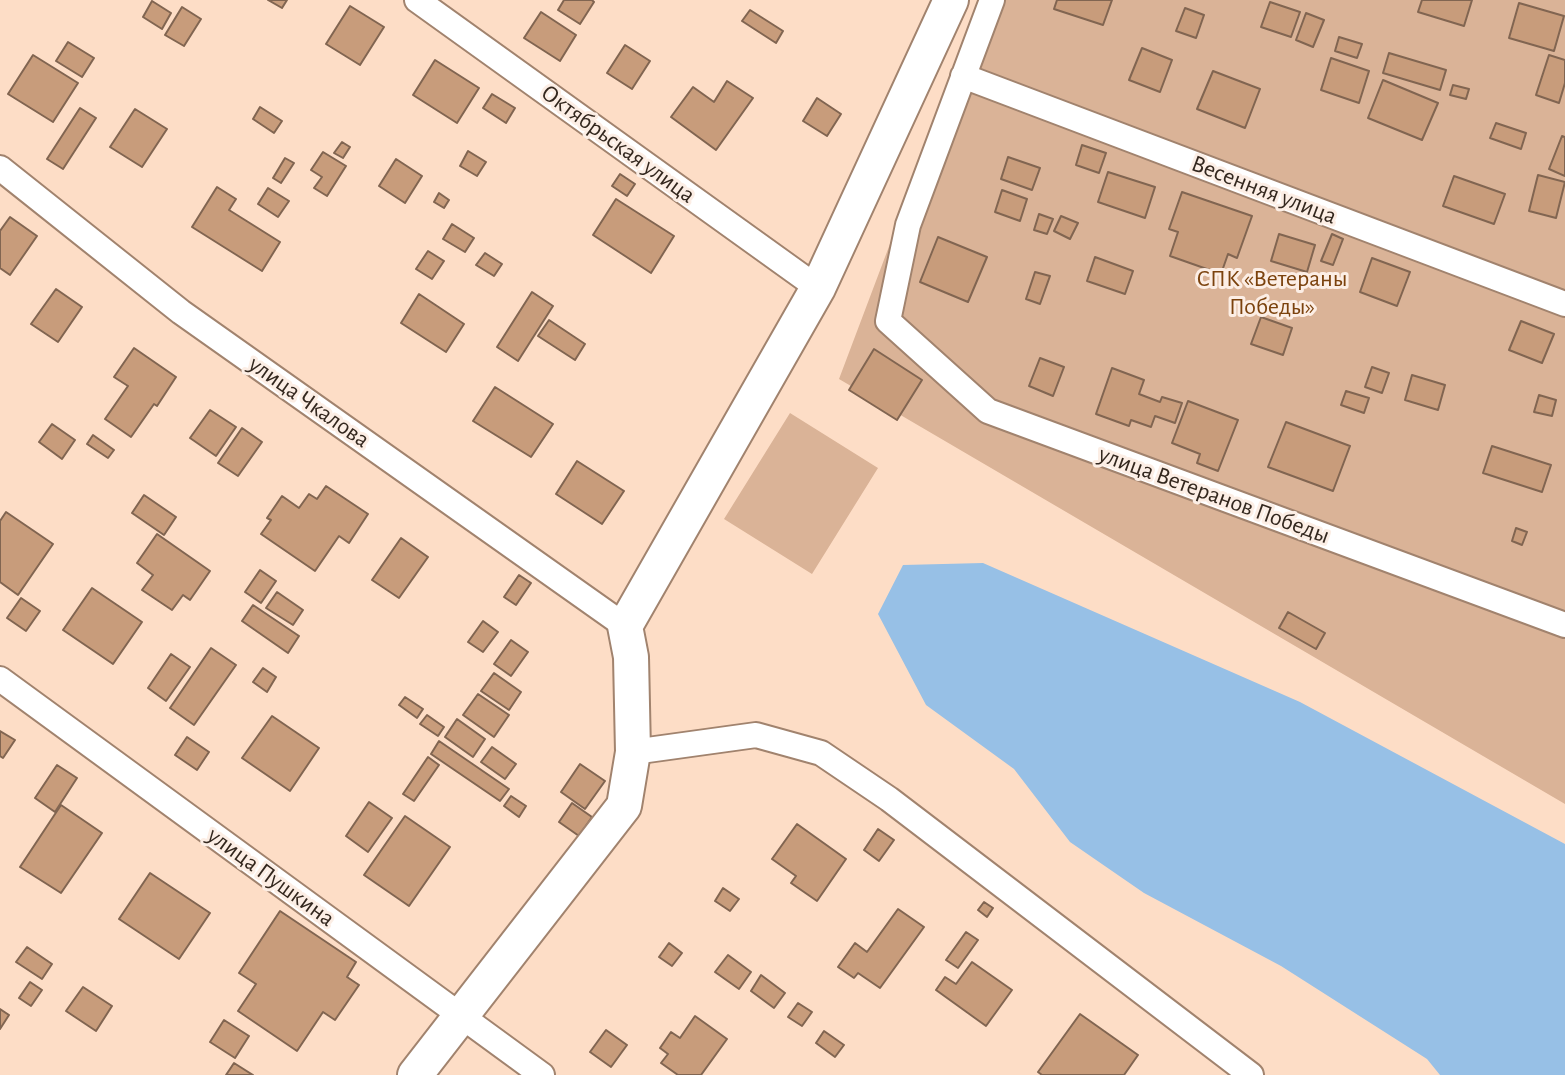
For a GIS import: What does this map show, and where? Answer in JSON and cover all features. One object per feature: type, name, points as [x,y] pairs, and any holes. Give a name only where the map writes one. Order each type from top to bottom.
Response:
[{"type":"street","name":"Октябрьская улица","points":[[417,0],[818,288]]},
{"type":"street","points":[[415,1075],[624,806],[633,752],[631,657],[625,626],[818,288],[951,0]]},
{"type":"street","points":[[963,76],[992,0]]},
{"type":"street","name":"Весенняя улица","points":[[963,76],[1565,304]]},
{"type":"street","name":"улица Ветеранов Победы","points":[[963,76],[908,225],[888,321],[988,411],[1565,625]]},
{"type":"street","name":"улица Чкалова","points":[[0,168],[181,312],[625,626]]},
{"type":"street","name":"улица Пушкина","points":[[0,679],[542,1075]]},
{"type":"street","points":[[633,752],[756,735],[821,753],[889,799],[1251,1075]]},
{"type":"green space","name":"СПК «Ветераны Победы»","points":[[982,0],[1565,0],[1565,804],[839,379]]},
{"type":"green space","points":[[790,413],[878,468],[812,574],[724,519]]},
{"type":"water","points":[[983,563],[1300,702],[1565,844],[1565,1075],[1440,1075],[1427,1059],[1281,966],[1144,893],[1070,842],[1014,769],[926,705],[878,614],[903,565]]},
{"type":"building","points":[[268,0],[287,0],[282,8]]},
{"type":"building","points":[[564,0],[594,2],[580,24],[558,10]]},
{"type":"building","points":[[1057,0],[1112,0],[1103,25],[1054,9]]},
{"type":"building","points":[[1422,0],[1472,0],[1464,26],[1418,12]]},
{"type":"building","points":[[152,1],[171,13],[162,29],[143,17]]},
{"type":"building","points":[[1270,2],[1300,12],[1291,37],[1261,27]]},
{"type":"building","points":[[1519,3],[1564,16],[1554,51],[1509,38]]},
{"type":"building","points":[[350,6],[384,27],[360,65],[326,44]]},
{"type":"building","points":[[182,7],[201,19],[184,46],[165,35]]},
{"type":"building","points":[[1185,8],[1204,15],[1196,38],[1176,31]]},
{"type":"building","points":[[750,10],[783,31],[776,43],[742,21]]},
{"type":"building","points":[[541,12],[576,35],[560,61],[524,38]]},
{"type":"building","points":[[1306,13],[1324,20],[1313,47],[1296,40]]},
{"type":"building","points":[[1339,37],[1362,44],[1357,58],[1335,51]]},
{"type":"building","points":[[68,42],[94,58],[82,77],[56,61]]},
{"type":"building","points":[[625,45],[650,61],[632,89],[607,73]]},
{"type":"building","points":[[1142,48],[1172,60],[1160,92],[1129,80]]},
{"type":"building","points":[[1389,53],[1446,70],[1440,90],[1383,73]]},
{"type":"building","points":[[33,55],[78,83],[53,122],[8,94]]},
{"type":"building","points":[[1549,55],[1565,60],[1565,83],[1559,103],[1536,95]]},
{"type":"building","points":[[1331,58],[1369,71],[1359,103],[1321,90]]},
{"type":"building","points":[[435,60],[479,88],[457,123],[413,95]]},
{"type":"building","points":[[1213,71],[1260,89],[1245,128],[1197,109]]},
{"type":"building","points":[[1383,80],[1438,103],[1422,140],[1368,118]]},
{"type":"building","points":[[727,81],[753,98],[716,150],[671,117],[693,87],[714,102]]},
{"type":"building","points":[[1453,85],[1469,89],[1466,99],[1450,95]]},
{"type":"building","points":[[492,94],[515,108],[506,123],[483,108]]},
{"type":"building","points":[[817,98],[841,114],[827,136],[803,121]]},
{"type":"building","points":[[260,107],[282,121],[274,133],[253,119]]},
{"type":"building","points":[[80,108],[96,118],[63,169],[47,159]]},
{"type":"building","points":[[135,109],[167,129],[142,167],[110,147]]},
{"type":"building","points":[[1496,123],[1526,133],[1521,149],[1490,138]]},
{"type":"building","points":[[1562,136],[1565,137],[1565,176],[1549,169]]},
{"type":"building","points":[[342,142],[350,147],[343,158],[334,153]]},
{"type":"building","points":[[1082,145],[1106,153],[1099,173],[1076,165]]},
{"type":"building","points":[[468,151],[486,162],[477,176],[460,166]]},
{"type":"building","points":[[323,152],[346,166],[327,196],[314,188],[322,177],[311,170]]},
{"type":"building","points":[[1008,157],[1040,168],[1032,190],[1001,179]]},
{"type":"building","points":[[285,158],[294,163],[281,183],[273,178]]},
{"type":"building","points":[[396,159],[422,176],[405,203],[379,186]]},
{"type":"building","points":[[1108,172],[1155,187],[1145,218],[1098,202]]},
{"type":"building","points":[[620,174],[635,184],[627,196],[612,186]]},
{"type":"building","points":[[1538,175],[1565,182],[1556,218],[1529,211]]},
{"type":"building","points":[[1454,176],[1505,194],[1494,224],[1443,206]]},
{"type":"building","points":[[217,187],[236,199],[229,210],[280,242],[262,271],[192,227]]},
{"type":"building","points":[[268,188],[289,201],[278,217],[258,204]]},
{"type":"building","points":[[1002,190],[1027,199],[1020,221],[995,212]]},
{"type":"building","points":[[1182,192],[1252,216],[1237,258],[1228,254],[1221,274],[1170,256],[1178,232],[1169,229]]},
{"type":"building","points":[[439,193],[449,200],[444,208],[434,202]]},
{"type":"building","points":[[616,199],[674,236],[651,273],[593,235]]},
{"type":"building","points":[[1039,214],[1053,219],[1047,234],[1034,230]]},
{"type":"building","points":[[1061,216],[1078,223],[1070,239],[1054,231]]},
{"type":"building","points":[[10,217],[37,236],[10,275],[0,268],[0,231]]},
{"type":"building","points":[[452,224],[474,238],[465,252],[443,239]]},
{"type":"building","points":[[1279,234],[1315,245],[1307,272],[1271,261]]},
{"type":"building","points":[[1332,234],[1343,239],[1333,265],[1321,261]]},
{"type":"building","points":[[938,237],[987,257],[968,302],[920,282]]},
{"type":"building","points":[[428,251],[444,261],[432,279],[416,269]]},
{"type":"building","points":[[485,253],[502,264],[494,276],[476,265]]},
{"type":"building","points":[[1095,257],[1133,271],[1125,294],[1087,281]]},
{"type":"building","points":[[1372,258],[1410,272],[1397,306],[1360,292]]},
{"type":"building","points":[[1035,272],[1050,276],[1040,304],[1026,299]]},
{"type":"building","points":[[56,289],[82,307],[58,342],[31,324]]},
{"type":"building","points":[[532,292],[553,306],[518,361],[497,347]]},
{"type":"building","points":[[419,294],[464,324],[446,352],[401,323]]},
{"type":"building","points":[[1261,317],[1292,328],[1283,355],[1251,344]]},
{"type":"building","points":[[549,320],[585,344],[575,360],[538,336]]},
{"type":"building","points":[[1521,321],[1554,334],[1542,363],[1509,350]]},
{"type":"building","points":[[134,348],[176,377],[131,437],[105,419],[128,386],[114,377]]},
{"type":"building","points":[[874,349],[922,380],[897,420],[849,390]]},
{"type":"building","points":[[1040,358],[1064,367],[1053,396],[1029,386]]},
{"type":"building","points":[[1372,367],[1389,373],[1382,393],[1365,387]]},
{"type":"building","points":[[1112,368],[1144,380],[1139,394],[1160,402],[1162,397],[1182,403],[1175,423],[1155,416],[1151,427],[1131,420],[1129,426],[1096,414]]},
{"type":"building","points":[[1412,375],[1445,385],[1438,410],[1405,400]]},
{"type":"building","points":[[495,387],[553,424],[531,457],[473,421]]},
{"type":"building","points":[[1346,391],[1369,398],[1364,413],[1341,405]]},
{"type":"building","points":[[1539,395],[1556,400],[1552,416],[1534,412]]},
{"type":"building","points":[[1188,401],[1238,420],[1218,471],[1197,463],[1200,454],[1172,443]]},
{"type":"building","points":[[210,410],[236,427],[216,456],[190,438]]},
{"type":"building","points":[[1286,422],[1350,446],[1333,491],[1268,467]]},
{"type":"building","points":[[52,424],[75,440],[62,459],[39,442]]},
{"type":"building","points":[[242,428],[262,442],[238,476],[218,463]]},
{"type":"building","points":[[93,435],[114,450],[108,458],[87,444]]},
{"type":"building","points":[[1492,446],[1551,465],[1542,492],[1483,473]]},
{"type":"building","points":[[577,461],[624,491],[602,524],[556,494]]},
{"type":"building","points":[[326,486],[368,514],[349,543],[339,536],[315,571],[261,534],[271,520],[267,518],[282,496],[299,508],[309,494],[317,499]]},
{"type":"building","points":[[144,495],[176,517],[164,535],[132,513]]},
{"type":"building","points":[[6,512],[53,544],[18,595],[0,582],[0,521]]},
{"type":"building","points":[[1516,528],[1527,532],[1522,545],[1512,541]]},
{"type":"building","points":[[157,534],[210,571],[190,600],[183,595],[172,610],[142,590],[153,575],[137,563]]},
{"type":"building","points":[[401,538],[428,557],[399,598],[372,580]]},
{"type":"building","points":[[260,570],[276,581],[261,603],[245,592]]},
{"type":"building","points":[[519,575],[531,583],[516,605],[504,597]]},
{"type":"building","points":[[92,588],[142,622],[113,664],[63,630]]},
{"type":"building","points":[[277,592],[303,610],[293,625],[266,608]]},
{"type":"building","points":[[21,598],[40,611],[26,631],[7,618]]},
{"type":"building","points":[[253,605],[299,636],[288,653],[242,621]]},
{"type":"building","points":[[1288,612],[1325,633],[1316,649],[1279,628]]},
{"type":"building","points":[[483,621],[498,632],[483,652],[468,642]]},
{"type":"building","points":[[511,640],[528,652],[511,676],[494,664]]},
{"type":"building","points":[[211,648],[236,665],[194,725],[170,708]]},
{"type":"building","points":[[171,654],[190,667],[166,701],[148,688]]},
{"type":"building","points":[[263,668],[276,677],[267,692],[253,682]]},
{"type":"building","points":[[494,673],[521,692],[509,710],[481,691]]},
{"type":"building","points":[[478,694],[509,715],[494,737],[463,715]]},
{"type":"building","points":[[405,697],[423,709],[417,718],[399,705]]},
{"type":"building","points":[[427,715],[444,727],[438,736],[420,724]]},
{"type":"building","points":[[272,716],[319,748],[290,791],[242,758]]},
{"type":"building","points":[[457,719],[485,739],[473,757],[445,737]]},
{"type":"building","points":[[0,731],[15,740],[3,758],[0,756]]},
{"type":"building","points":[[187,737],[209,752],[197,770],[175,755]]},
{"type":"building","points":[[439,741],[509,789],[500,801],[431,754]]},
{"type":"building","points":[[492,747],[516,764],[505,779],[481,762]]},
{"type":"building","points":[[428,757],[439,765],[414,801],[403,794]]},
{"type":"building","points":[[580,764],[605,781],[585,809],[561,792]]},
{"type":"building","points":[[57,765],[77,778],[55,812],[35,798]]},
{"type":"building","points":[[511,796],[526,806],[519,817],[504,806]]},
{"type":"building","points":[[369,802],[392,818],[368,852],[346,836]]},
{"type":"building","points":[[572,803],[592,817],[579,836],[559,822]]},
{"type":"building","points":[[61,805],[102,833],[61,893],[20,867]]},
{"type":"building","points":[[405,816],[450,847],[409,906],[364,875]]},
{"type":"building","points":[[797,824],[846,859],[817,901],[791,883],[796,876],[772,859]]},
{"type":"building","points":[[878,829],[894,840],[879,861],[864,850]]},
{"type":"building","points":[[150,873],[210,913],[179,959],[119,919]]},
{"type":"building","points":[[723,888],[739,899],[730,911],[715,901]]},
{"type":"building","points":[[984,902],[993,908],[987,917],[978,910]]},
{"type":"building","points":[[898,909],[924,927],[880,988],[858,973],[854,978],[838,967],[855,943],[867,952]]},
{"type":"building","points":[[280,911],[356,962],[347,977],[359,985],[335,1020],[323,1012],[297,1051],[238,1011],[256,984],[239,973]]},
{"type":"building","points":[[966,932],[978,940],[958,968],[946,960]]},
{"type":"building","points":[[669,943],[682,953],[672,966],[659,957]]},
{"type":"building","points":[[27,947],[52,964],[42,979],[16,962]]},
{"type":"building","points":[[728,955],[751,972],[739,989],[715,972]]},
{"type":"building","points":[[972,962],[1012,990],[986,1026],[936,990],[945,977],[956,984]]},
{"type":"building","points":[[761,975],[785,993],[774,1008],[751,991]]},
{"type":"building","points":[[30,982],[42,990],[31,1006],[19,998]]},
{"type":"building","points":[[83,987],[112,1006],[96,1031],[66,1011]]},
{"type":"building","points":[[798,1003],[812,1012],[802,1026],[788,1017]]},
{"type":"building","points":[[0,1009],[9,1015],[0,1029]]},
{"type":"building","points":[[1080,1014],[1138,1055],[1124,1075],[1042,1075],[1038,1072]]},
{"type":"building","points":[[695,1016],[727,1039],[701,1075],[678,1075],[661,1063],[668,1054],[660,1048],[671,1032],[680,1038]]},
{"type":"building","points":[[224,1020],[249,1036],[235,1058],[210,1042]]},
{"type":"building","points":[[606,1030],[627,1045],[611,1067],[590,1052]]},
{"type":"building","points":[[824,1031],[844,1045],[835,1057],[816,1043]]},
{"type":"building","points":[[234,1063],[253,1075],[226,1075]]}]
